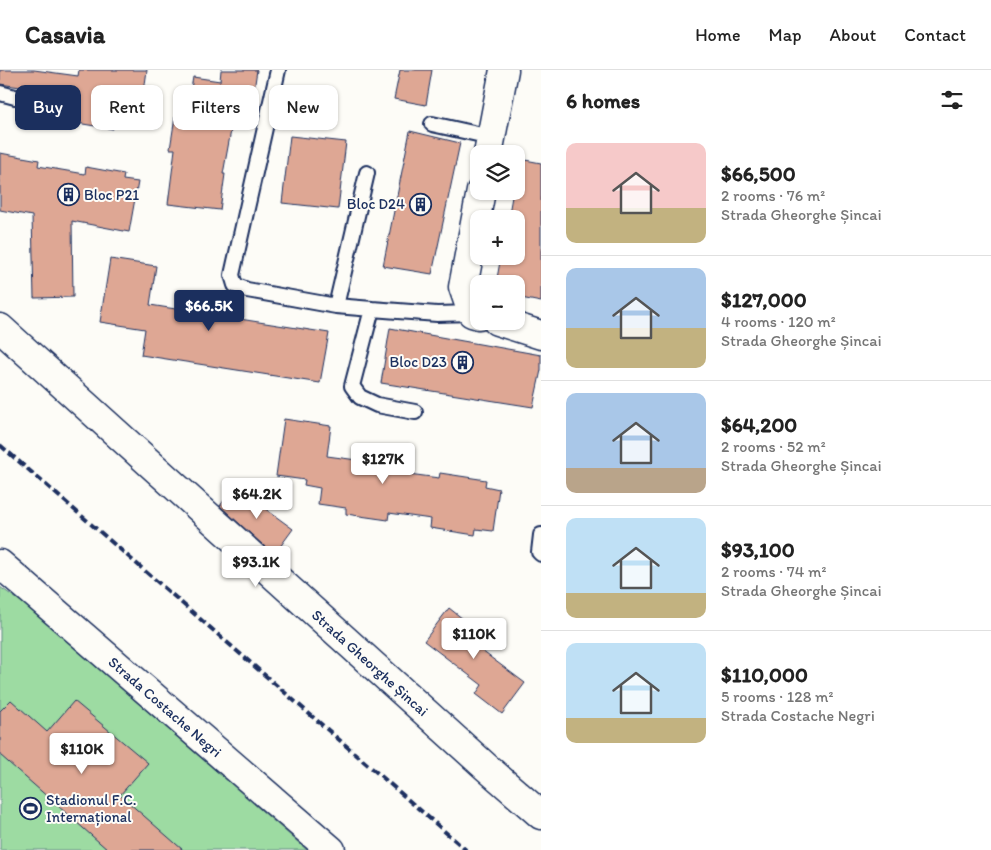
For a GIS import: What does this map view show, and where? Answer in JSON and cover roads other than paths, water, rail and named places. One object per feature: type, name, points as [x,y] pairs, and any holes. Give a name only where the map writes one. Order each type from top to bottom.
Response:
[{"type":"main road","points":[[490,145],[504,70]]},
{"type":"main road","points":[[470,298],[463,287],[479,200]]},
{"type":"main road","name":"Strada Gheorghe Șincai","points":[[0,328],[541,815]]},
{"type":"main road","points":[[525,330],[541,335]]},
{"type":"main road","name":"Strada Costache Negri","points":[[0,564],[331,850]]},
{"type":"lane","points":[[278,70],[232,276],[235,285],[247,290],[336,306],[470,315]]},
{"type":"lane","points":[[0,94],[15,96]]},
{"type":"lane","points":[[432,124],[490,145]]},
{"type":"lane","points":[[336,306],[368,173]]},
{"type":"lane","points":[[372,309],[352,386],[360,397],[376,405],[415,412]]},
{"type":"lane","points":[[541,535],[539,552],[541,554]]},
{"type":"railway","points":[[0,445],[466,850]]},
{"type":"place","name":"Bloc P21","points":[[68,195]]},
{"type":"place","name":"Bloc D24","points":[[421,204]]},
{"type":"place","name":"Bloc D23","points":[[463,362]]},
{"type":"place","name":"Stadionul F.C. Internațional","points":[[30,809]]}]
